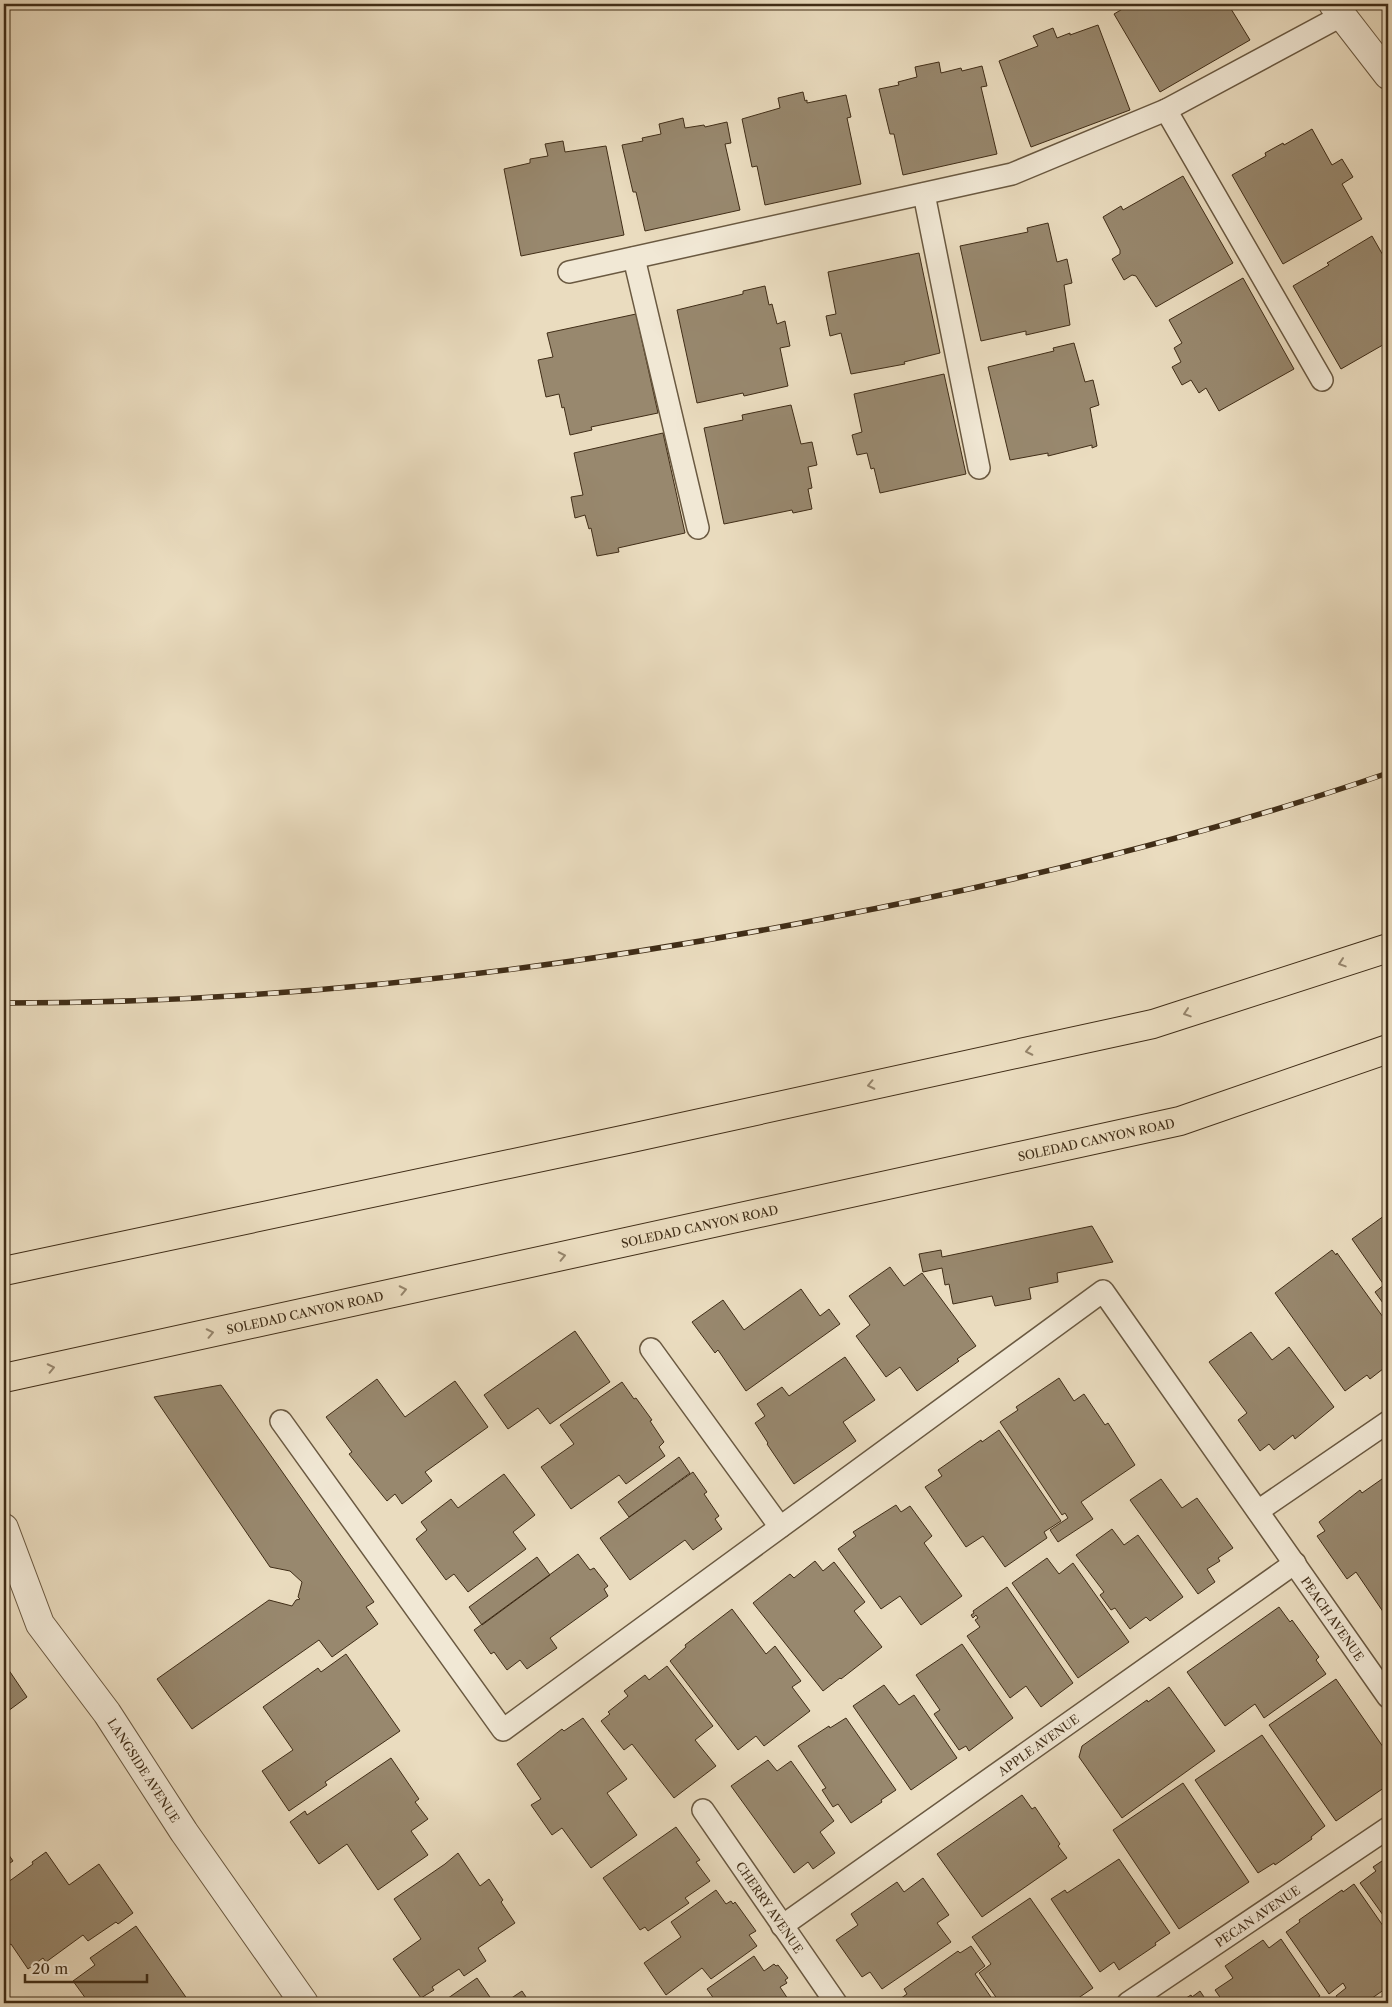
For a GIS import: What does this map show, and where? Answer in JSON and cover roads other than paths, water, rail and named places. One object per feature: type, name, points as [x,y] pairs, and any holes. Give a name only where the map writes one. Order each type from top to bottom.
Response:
[{"type":"main road","points":[[4,1271],[627,1139],[1153,1024],[1388,948]]},
{"type":"main road","name":"SOLEDAD CANYON ROAD","points":[[4,1378],[1180,1121],[1388,1049]]},
{"type":"street","points":[[1337,10],[1388,75]]},
{"type":"street","name":"LANGSIDE AVENUE","points":[[4,1528],[9,1559],[40,1624],[107,1713],[184,1832],[304,2003]]},
{"type":"lane","points":[[569,272],[1012,174],[1166,110],[1337,10]]},
{"type":"lane","points":[[1166,110],[1322,380]]},
{"type":"lane","points":[[924,194],[980,468]]},
{"type":"lane","points":[[634,258],[698,528]]},
{"type":"lane","name":"PEACH AVENUE","points":[[780,1527],[1103,1291],[1388,1697]]},
{"type":"lane","points":[[282,1422],[503,1730],[780,1527],[651,1349]]},
{"type":"lane","points":[[1258,1512],[1388,1422]]},
{"type":"lane","name":"APPLE AVENUE","points":[[782,1926],[1295,1563]]},
{"type":"lane","name":"CHERRY AVENUE","points":[[703,1810],[836,2003]]},
{"type":"lane","name":"PECAN AVENUE","points":[[1128,2003],[1388,1828]]},
{"type":"railway","points":[[4,1003],[107,1002],[314,990],[417,980],[623,954],[827,918],[1039,873],[1110,856],[1250,817],[1388,773]]}]
